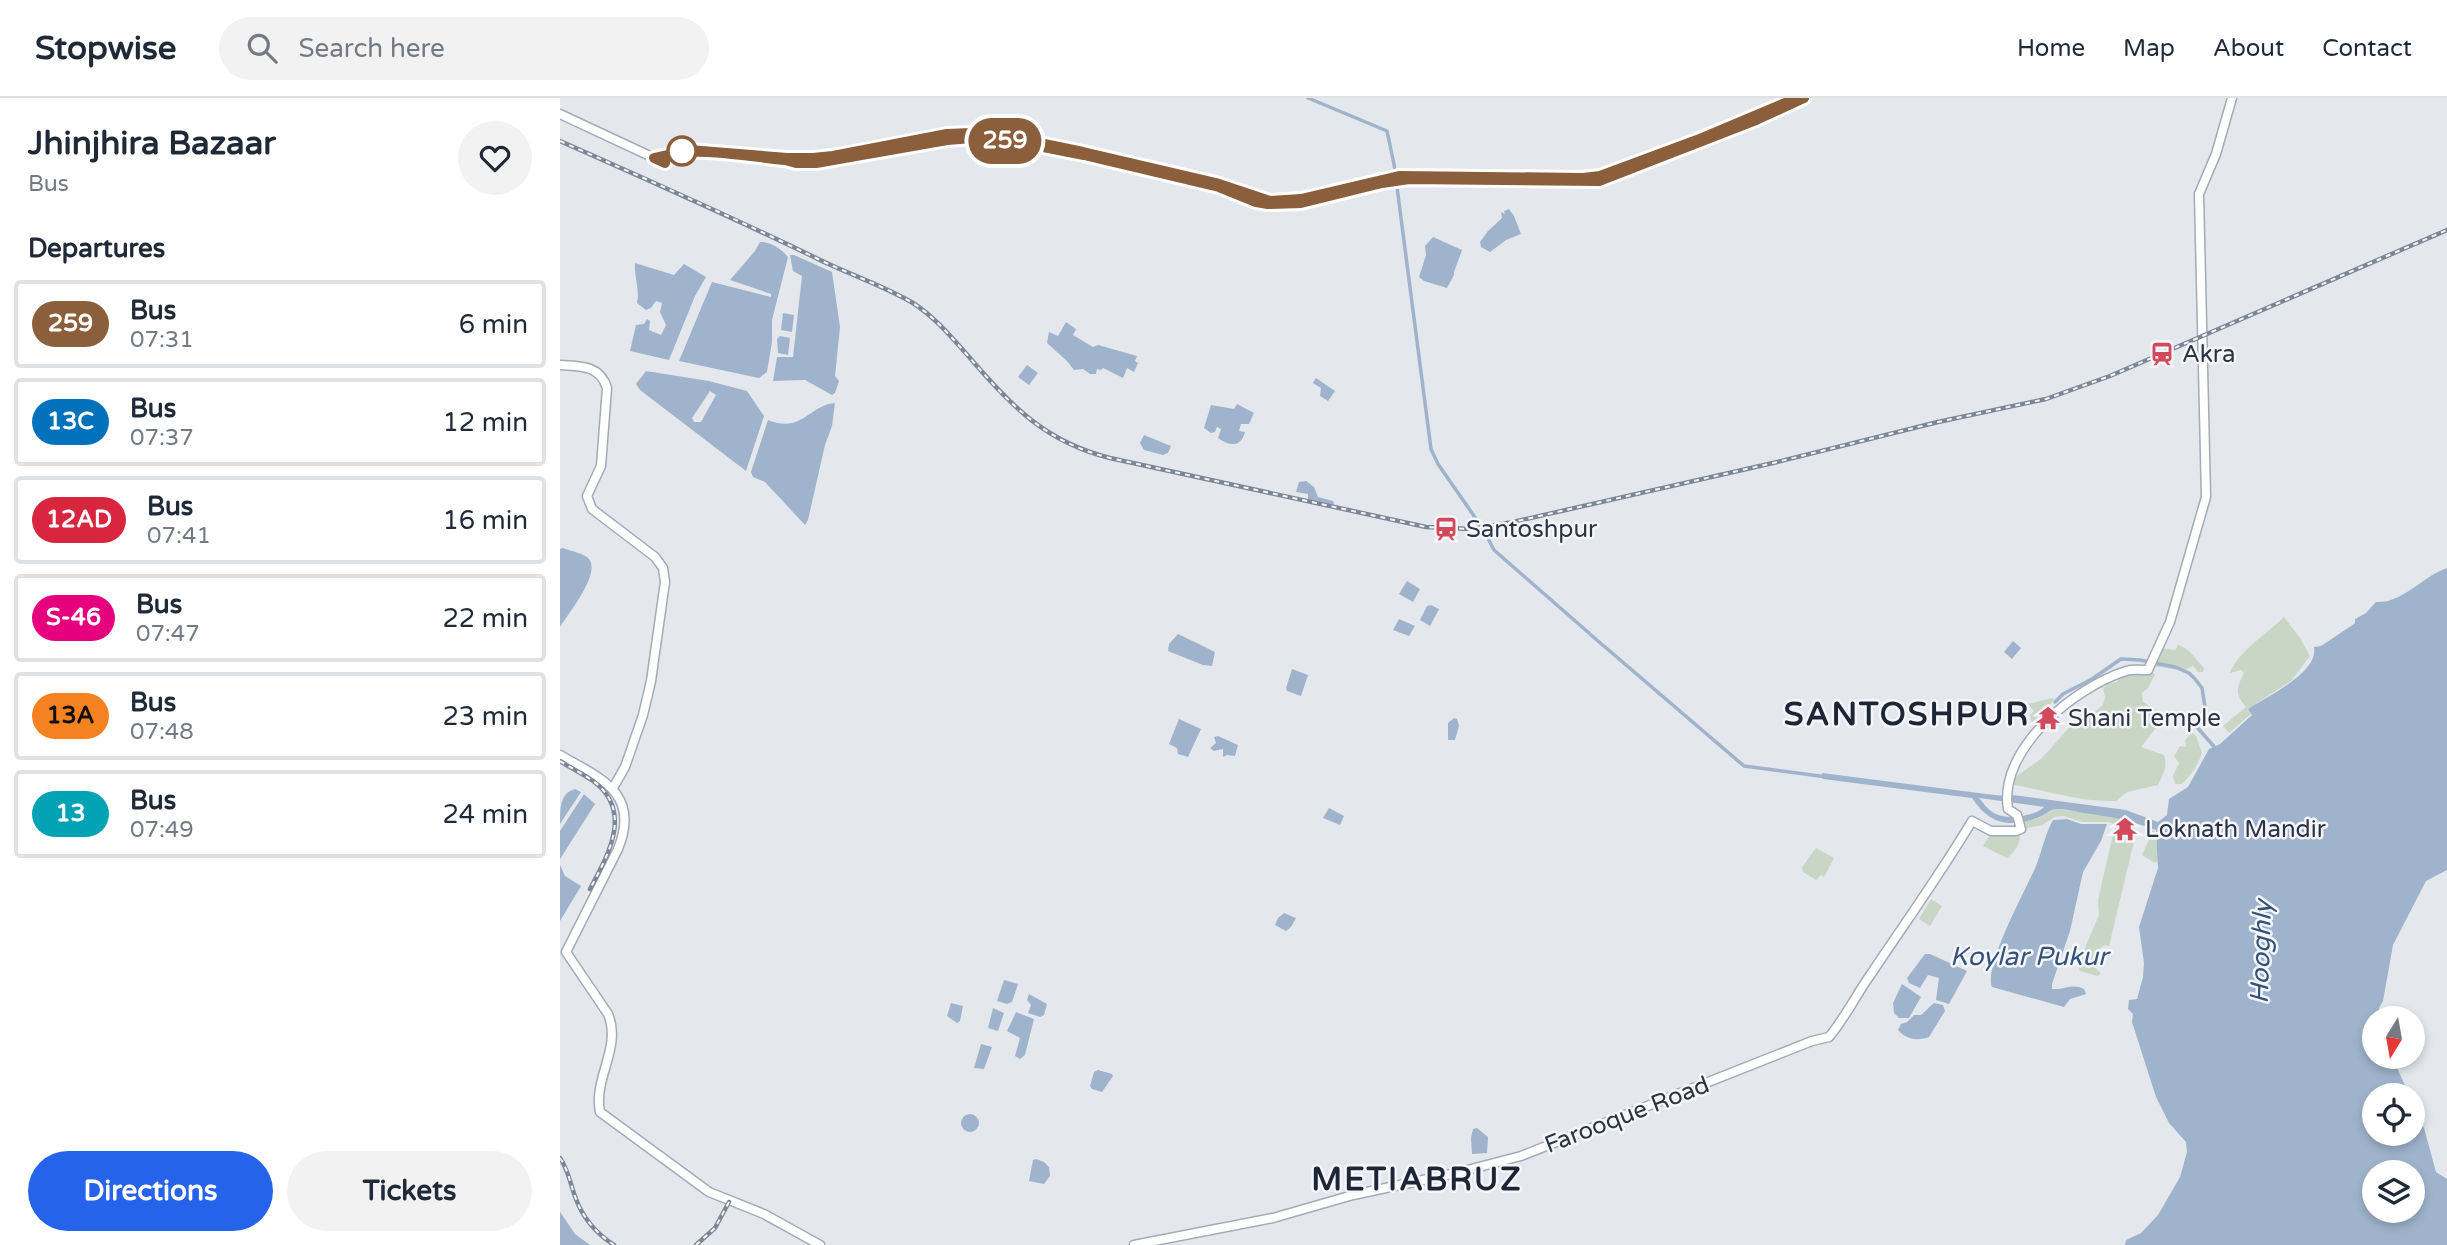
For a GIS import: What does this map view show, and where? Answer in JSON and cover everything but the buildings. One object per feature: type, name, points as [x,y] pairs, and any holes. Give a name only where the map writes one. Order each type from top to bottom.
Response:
[{"type":"main road","points":[[560,114],[665,163],[665,158],[669,155],[690,152],[795,160],[832,158],[951,135],[976,135],[1032,143],[1165,173],[1228,189],[1262,202],[1290,202],[1400,178],[1604,178],[1801,98]]},
{"type":"main road","name":"Farooque Road","points":[[1134,1245],[1273,1218],[1353,1195],[1521,1156],[1812,1041],[1829,1037],[1947,863],[1972,821],[1992,831],[2015,831],[2020,823],[2009,810],[2010,782],[2018,761],[2037,730],[2064,705],[2114,677],[2127,671],[2148,670],[2170,622],[2206,497],[2199,194],[2216,154],[2232,98]]},
{"type":"main road","points":[[654,158],[689,150],[795,160]]},
{"type":"main road","points":[[560,367],[593,369],[603,378],[607,388],[601,466],[587,493],[588,503],[592,509],[657,559],[665,574],[645,710],[613,789]]},
{"type":"main road","points":[[560,755],[613,789],[620,796],[623,806],[624,832],[618,849],[566,952],[610,1019],[613,1028],[612,1045],[598,1094],[602,1115],[709,1192],[764,1214],[820,1245]]},
{"type":"green space","points":[[2284,617],[2310,656],[2291,681],[2248,709],[2251,714],[2229,733],[2223,726],[2246,707],[2238,691],[2244,673],[2241,670],[2230,673],[2240,657]]},
{"type":"green space","points":[[2178,645],[2192,655],[2204,668],[2203,672],[2198,672],[2193,666],[2183,671],[2153,666],[2160,648],[2175,650]]},
{"type":"green space","points":[[2149,671],[2155,674],[2148,688],[2142,693],[2143,702],[2157,711],[2162,720],[2141,747],[2164,755],[2165,767],[2158,785],[2127,792],[2116,801],[2103,801],[2011,784],[2013,779],[2042,758],[2074,722],[2081,716],[2090,716],[2103,705],[2103,689],[2108,684],[2117,682],[2121,675]]},
{"type":"green space","points":[[2052,698],[2054,700],[2033,722],[2030,715],[2034,711],[2028,704]]},
{"type":"green space","points":[[2191,732],[2196,736],[2202,753],[2182,784],[2175,784],[2173,776],[2179,763],[2174,756],[2180,746],[2186,747],[2185,741]]},
{"type":"green space","points":[[2055,809],[2107,815],[2137,823],[2134,830],[2108,822],[2082,822],[2064,816],[2023,829],[2021,822],[2039,818]]},
{"type":"green space","points":[[2115,826],[2136,833],[2109,946],[2100,948],[2095,968],[2101,973],[2098,976],[2080,971],[2078,964],[2099,915],[2098,900]]},
{"type":"green space","points":[[2150,829],[2155,831],[2159,860],[2155,863],[2142,855],[2151,835]]},
{"type":"green space","points":[[1992,831],[2020,831],[2017,846],[2007,858],[1983,846]]},
{"type":"green space","points":[[1816,848],[1834,858],[1824,877],[1821,875],[1816,880],[1803,872],[1802,867]]},
{"type":"green space","points":[[1931,899],[1942,906],[1930,926],[1919,919]]},
{"type":"water","points":[[1509,209],[1521,234],[1506,240],[1490,252],[1481,247],[1480,242],[1502,218],[1501,212],[1505,214],[1504,211]]},
{"type":"water","points":[[1433,237],[1462,250],[1447,288],[1419,277],[1426,255],[1425,246]]},
{"type":"water","points":[[760,242],[776,246],[788,257],[772,320],[772,342],[767,372],[759,378],[679,361],[712,282],[771,297],[771,294],[730,280]]},
{"type":"water","points":[[790,255],[832,272],[840,327],[835,376],[839,381],[832,395],[805,380],[773,381],[777,357],[793,357],[802,276],[793,271]]},
{"type":"water","points":[[635,263],[674,275],[684,264],[706,277],[695,296],[669,360],[630,351],[636,325],[644,324],[647,319],[650,321],[649,330],[661,335],[666,325],[660,312],[662,303],[656,301],[646,310],[637,303]]},
{"type":"water","points":[[783,313],[794,315],[792,332],[781,330]]},
{"type":"water","points":[[1066,322],[1076,329],[1073,335],[1093,347],[1098,345],[1137,356],[1135,361],[1138,363],[1134,372],[1127,368],[1123,378],[1103,368],[1097,369],[1096,374],[1090,374],[1083,369],[1074,370],[1047,343],[1049,332],[1058,336]]},
{"type":"water","points":[[780,336],[790,338],[788,355],[778,353],[777,339]]},
{"type":"water","points":[[1027,365],[1038,373],[1029,385],[1018,377]]},
{"type":"water","points":[[646,371],[709,381],[747,391],[764,416],[746,471],[640,390],[636,384]],"holes":[[[710,391],[716,395],[701,422],[694,422],[692,418]]]},
{"type":"water","points":[[1316,378],[1335,391],[1328,401],[1320,396],[1321,388],[1313,383]]},
{"type":"water","points":[[835,403],[832,426],[805,525],[765,482],[753,477],[751,472],[768,420],[789,424],[818,408]]},
{"type":"water","points":[[1237,404],[1254,413],[1249,424],[1241,424],[1239,431],[1245,432],[1241,441],[1226,443],[1218,438],[1221,429],[1217,427],[1215,432],[1211,433],[1204,428],[1211,405],[1234,409]]},
{"type":"water","points":[[1144,435],[1171,446],[1168,453],[1163,455],[1144,450],[1140,443]]},
{"type":"water","points":[[1306,481],[1314,487],[1318,497],[1333,501],[1334,505],[1308,500],[1308,494],[1296,492],[1299,482]]},
{"type":"water","points":[[560,549],[587,557],[592,566],[587,584],[560,627]]},
{"type":"water","name":"Hooghly","points":[[2447,568],[2447,870],[2426,881],[2393,945],[2380,1006],[2362,1006],[2362,1069],[2398,1069],[2404,1083],[2362,1083],[2362,1146],[2425,1146],[2425,1132],[2436,1172],[2447,1179],[2447,1245],[2125,1245],[2126,1240],[2141,1233],[2158,1215],[2180,1177],[2187,1152],[2186,1142],[2169,1123],[2156,1097],[2132,1022],[2133,1014],[2128,1009],[2129,1000],[2137,999],[2143,977],[2144,963],[2139,927],[2158,868],[2156,830],[2120,819],[2059,809],[2027,821],[2000,822],[1985,814],[1972,798],[1823,779],[1822,773],[2126,810],[2158,822],[2167,815],[2169,799],[2188,787],[2209,749],[2220,744],[2252,715],[2248,709],[2300,675],[2313,657],[2314,647],[2321,646],[2351,626],[2355,619],[2366,613],[2376,602],[2395,599]],"holes":[[[1979,798],[2044,807],[2028,815],[2007,817],[1993,813]]]},
{"type":"water","points":[[1407,581],[1420,589],[1413,602],[1399,594]]},
{"type":"water","points":[[1427,606],[1439,609],[1430,626],[1420,620]]},
{"type":"water","points":[[1399,619],[1415,626],[1409,636],[1393,630]]},
{"type":"water","points":[[1178,634],[1215,652],[1212,666],[1168,651],[1169,644]]},
{"type":"water","points":[[2013,641],[2021,648],[2012,659],[2004,652]]},
{"type":"water","points":[[1292,669],[1308,675],[1301,696],[1287,691],[1286,688]]},
{"type":"water","points":[[1454,718],[1459,726],[1455,740],[1448,740],[1448,723]]},
{"type":"water","points":[[1179,719],[1201,729],[1188,757],[1178,754],[1177,748],[1169,744]]},
{"type":"water","points":[[1218,736],[1238,745],[1235,756],[1223,757],[1223,749],[1214,751],[1210,748],[1216,743],[1214,737]]},
{"type":"water","points":[[575,789],[581,792],[560,824],[564,798]]},
{"type":"water","points":[[584,794],[595,804],[560,859],[560,831]]},
{"type":"water","points":[[1329,808],[1344,816],[1340,825],[1323,818]]},
{"type":"water","name":"Koylar Pukur","points":[[2067,819],[2081,824],[2107,824],[2101,841],[2083,872],[2070,931],[2052,984],[2052,989],[2075,987],[2084,989],[2086,994],[2070,999],[2064,1007],[1992,987],[1991,977],[1999,946],[2036,866],[2050,825],[2053,820]]},
{"type":"water","points":[[560,865],[565,876],[581,886],[560,921]]},
{"type":"water","points":[[1284,913],[1296,918],[1286,931],[1275,925]]},
{"type":"water","points":[[1925,954],[1967,971],[1949,1004],[1936,1000],[1939,978],[1928,975],[1920,988],[1909,983],[1907,978]]},
{"type":"water","points":[[1004,980],[1018,984],[1012,1002],[1007,1004],[997,1001]]},
{"type":"water","points":[[1902,984],[1921,997],[1909,1018],[1899,1018],[1894,1013],[1893,1003]]},
{"type":"water","points":[[1029,994],[1047,1004],[1044,1015],[1040,1017],[1028,1013],[1031,1005],[1027,1000]]},
{"type":"water","points":[[951,1003],[963,1006],[960,1021],[957,1023],[947,1016]]},
{"type":"water","points":[[1934,1003],[1943,1005],[1945,1011],[1929,1037],[1913,1039],[1898,1030],[1901,1024],[1914,1015],[1921,1015]]},
{"type":"water","points":[[993,1008],[1004,1013],[998,1031],[988,1028]]},
{"type":"water","points":[[1016,1012],[1034,1019],[1025,1055],[1020,1059],[1015,1056],[1020,1038],[1007,1031]]},
{"type":"water","points":[[981,1044],[992,1047],[984,1069],[974,1068]]},
{"type":"water","points":[[1098,1070],[1113,1076],[1102,1092],[1090,1086],[1094,1072]]},
{"type":"water","points":[[970,1114],[976,1117],[979,1123],[976,1129],[970,1132],[964,1129],[961,1123],[964,1117]]},
{"type":"water","points":[[1477,1128],[1488,1137],[1487,1153],[1472,1154],[1471,1138],[1473,1129]]},
{"type":"water","points":[[1036,1159],[1049,1167],[1050,1176],[1044,1184],[1029,1181],[1033,1160]]},
{"type":"water","points":[[560,1212],[575,1234],[590,1245],[560,1245]]},
{"type":"waterway","points":[[1308,98],[1387,131],[1394,164],[1431,449],[1438,464],[1481,526]]},
{"type":"waterway","points":[[1483,529],[1494,550],[1589,633]]},
{"type":"waterway","points":[[1591,635],[1744,766],[1827,777]]},
{"type":"waterway","points":[[2055,702],[2063,694],[2092,679],[2121,659],[2175,667],[2189,673],[2202,688],[2205,707],[2196,726],[2217,750]]},
{"type":"railway","points":[[560,141],[913,303],[943,329],[1016,407],[1067,443],[1110,458],[1426,527],[1470,529],[1513,522],[2046,399],[2110,376],[2447,230]]},
{"type":"railway","points":[[560,761],[593,781],[605,793],[612,806],[614,834],[590,889]]},
{"type":"railway","points":[[560,1158],[582,1213],[596,1231],[614,1245]]},
{"type":"railway","points":[[696,1245],[715,1228],[729,1202]]},
{"type":"bus line","name":"259","points":[[1797,98],[1697,140],[1600,176],[1399,176],[1293,200],[1261,200],[1224,185],[1158,169],[1038,142],[971,133],[935,136],[826,157],[763,157],[689,150],[654,158],[665,163],[665,158],[669,155],[690,152],[731,154],[785,160],[790,163],[816,163],[947,140],[989,139],[1032,144],[1084,155],[1228,190],[1258,203],[1273,205],[1301,203],[1409,179],[1599,181],[1791,106],[1804,98]]},
{"type":"place","name":"Akra","points":[[2162,354]]},
{"type":"place","name":"Santoshpur","points":[[1446,529]]},
{"type":"place","name":"Shani Temple","points":[[2048,718]]},
{"type":"place","name":"Loknath Mandir","points":[[2125,829]]},
{"type":"district","name":"SANTOSHPUR","points":[[1907,715]]},
{"type":"district","name":"METIABRUZ","points":[[1417,1180]]}]
